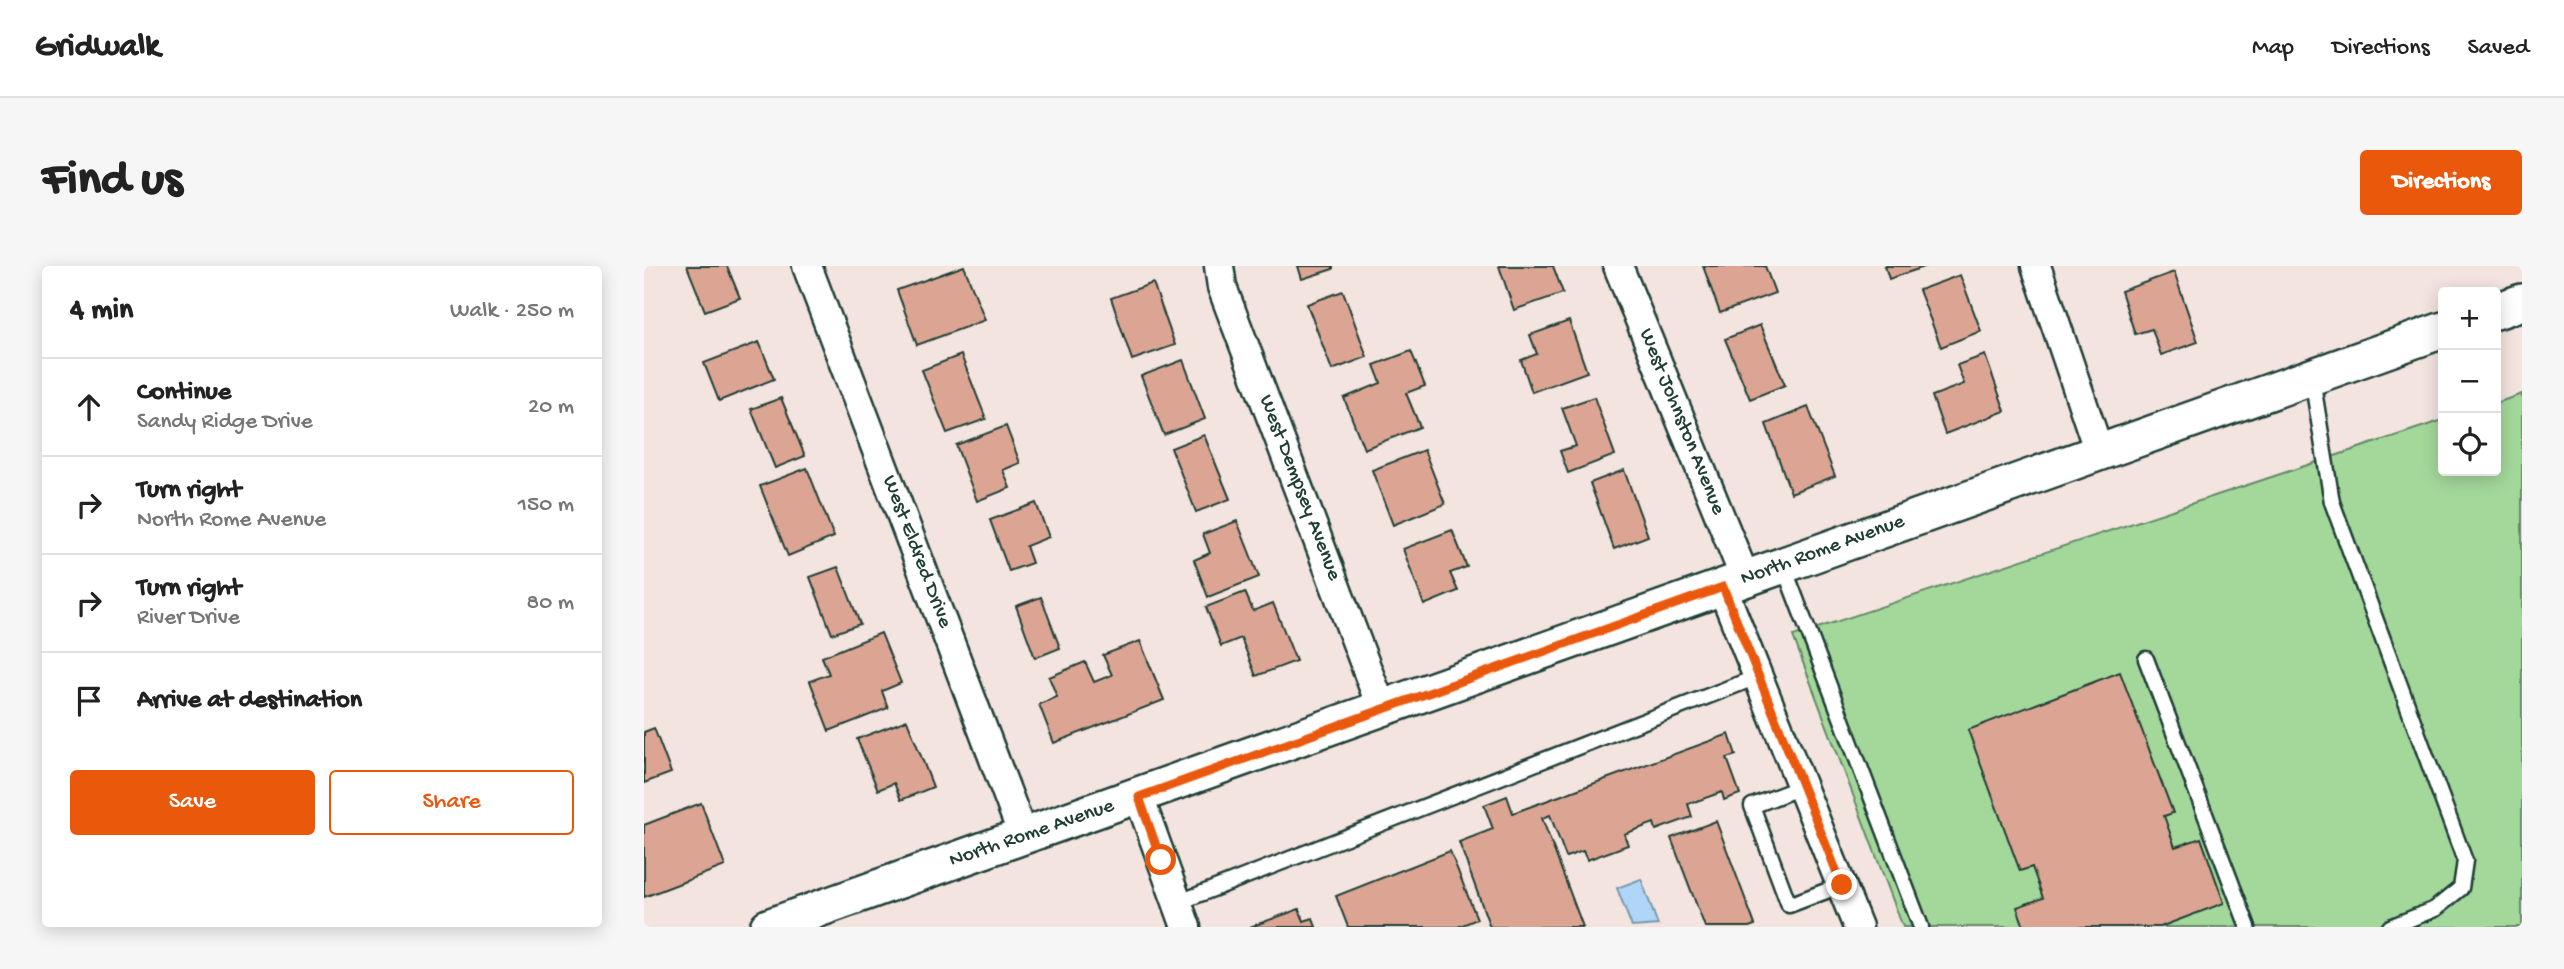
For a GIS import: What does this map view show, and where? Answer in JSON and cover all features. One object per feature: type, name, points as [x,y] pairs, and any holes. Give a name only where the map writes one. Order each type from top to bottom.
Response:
[{"type":"street","name":"West Eldred Drive","points":[[807,266],[1024,838]]},
{"type":"street","name":"West Dempsey Avenue","points":[[1219,266],[1222,287],[1382,709]]},
{"type":"street","name":"West Johnston Avenue","points":[[1618,266],[1734,582],[1757,677],[1776,715],[1858,927]]},
{"type":"street","points":[[2036,266],[2099,452]]},
{"type":"street","points":[[2501,309],[2522,302]]},
{"type":"street","name":"North Rome Avenue","points":[[768,927],[1024,838],[2438,332]]},
{"type":"street","points":[[1139,797],[1181,915]]},
{"type":"lane","points":[[2312,376],[2332,502],[2465,861],[2461,888],[2435,909],[2398,926]]},
{"type":"lane","points":[[1783,565],[1921,927]]},
{"type":"lane","points":[[2146,659],[2248,927]]},
{"type":"lane","points":[[1181,915],[1757,677]]},
{"type":"lane","points":[[1804,786],[1752,806],[1789,905],[1842,885]]},
{"type":"green space","points":[[2522,394],[2522,927],[1903,927],[1793,636],[2438,422],[2438,476],[2501,476],[2501,401]]},
{"type":"water","points":[[1641,879],[1658,925],[1632,927],[1617,888]]},
{"type":"building","points":[[687,266],[727,266],[740,298],[705,311]]},
{"type":"building","points":[[964,266],[985,320],[917,345],[897,290]]},
{"type":"building","points":[[1298,266],[1333,266],[1333,269],[1302,279]]},
{"type":"building","points":[[1499,266],[1553,266],[1563,293],[1514,310]]},
{"type":"building","points":[[1703,266],[1765,266],[1775,293],[1720,313]]},
{"type":"building","points":[[1885,266],[1927,266],[1889,279]]},
{"type":"building","points":[[2174,272],[2198,342],[2161,355],[2152,329],[2135,334],[2121,291]]},
{"type":"building","points":[[1960,275],[1981,331],[1941,347],[1919,290]]},
{"type":"building","points":[[1153,283],[1175,345],[1132,360],[1111,298]]},
{"type":"building","points":[[1343,291],[1367,357],[1332,370],[1307,304]]},
{"type":"building","points":[[1569,321],[1587,372],[1532,392],[1521,360],[1537,354],[1530,335]]},
{"type":"building","points":[[1760,325],[1785,385],[1750,399],[1725,339]]},
{"type":"building","points":[[759,342],[774,379],[719,401],[704,363]]},
{"type":"building","points":[[1411,351],[1425,386],[1406,393],[1420,427],[1364,449],[1344,398],[1381,383],[1374,365]]},
{"type":"building","points":[[961,355],[986,419],[947,433],[922,370]]},
{"type":"building","points":[[1985,355],[2005,411],[1945,434],[1932,396],[1964,384],[1957,365]]},
{"type":"building","points":[[1183,360],[1205,419],[1164,435],[1141,376]]},
{"type":"building","points":[[1594,397],[1615,455],[1568,473],[1560,451],[1576,446],[1562,408]]},
{"type":"building","points":[[781,398],[805,456],[775,468],[751,409]]},
{"type":"building","points":[[1808,407],[1835,476],[1791,493],[1766,424]]},
{"type":"building","points":[[1006,426],[1020,463],[1003,470],[1010,488],[977,501],[956,445]]},
{"type":"building","points":[[1204,435],[1230,499],[1196,512],[1171,448]]},
{"type":"building","points":[[1424,450],[1445,504],[1393,525],[1372,470]]},
{"type":"building","points":[[807,468],[834,537],[788,556],[760,486]]},
{"type":"building","points":[[1624,470],[1648,536],[1614,549],[1590,483]]},
{"type":"building","points":[[1036,503],[1049,537],[1026,546],[1032,563],[1009,571],[990,520]]},
{"type":"building","points":[[1237,521],[1259,577],[1208,597],[1194,560],[1210,553],[1203,534]]},
{"type":"building","points":[[1452,530],[1467,567],[1450,573],[1458,591],[1424,605],[1403,549]]},
{"type":"building","points":[[838,567],[860,624],[832,634],[810,577]]},
{"type":"building","points":[[1245,592],[1253,611],[1273,603],[1296,661],[1256,676],[1241,638],[1221,646],[1206,607]]},
{"type":"building","points":[[1041,597],[1060,648],[1035,658],[1016,606]]},
{"type":"building","points":[[881,633],[901,683],[882,691],[888,708],[829,731],[810,681],[829,674],[822,657]]},
{"type":"building","points":[[1140,641],[1164,700],[1054,743],[1039,704],[1057,697],[1049,677],[1085,662],[1094,682],[1112,675],[1103,655]]},
{"type":"building","points":[[2120,672],[2173,813],[2164,816],[2175,847],[2201,838],[2224,903],[2160,927],[2024,927],[2017,907],[2043,898],[2032,867],[2020,871],[1968,730]]},
{"type":"building","points":[[907,720],[933,787],[901,800],[894,783],[878,790],[857,739]]},
{"type":"building","points":[[654,728],[671,773],[644,783],[644,732]]},
{"type":"building","points":[[1729,734],[1736,755],[1727,758],[1740,794],[1724,800],[1722,792],[1688,804],[1692,817],[1656,830],[1654,823],[1624,834],[1628,845],[1587,860],[1583,851],[1566,857],[1550,815],[1542,818],[1583,927],[1490,927],[1459,842],[1493,829],[1484,805],[1507,796],[1513,813]]},
{"type":"building","points":[[701,803],[725,866],[644,897],[644,825]]},
{"type":"building","points":[[1716,821],[1755,925],[1705,927],[1671,838]]},
{"type":"building","points":[[1450,851],[1477,919],[1458,927],[1348,927],[1336,896]]},
{"type":"building","points":[[1299,909],[1304,921],[1313,918],[1316,927],[1250,927]]},
{"type":"route","points":[[1161,860],[1139,797],[1723,587],[1842,885]]}]
